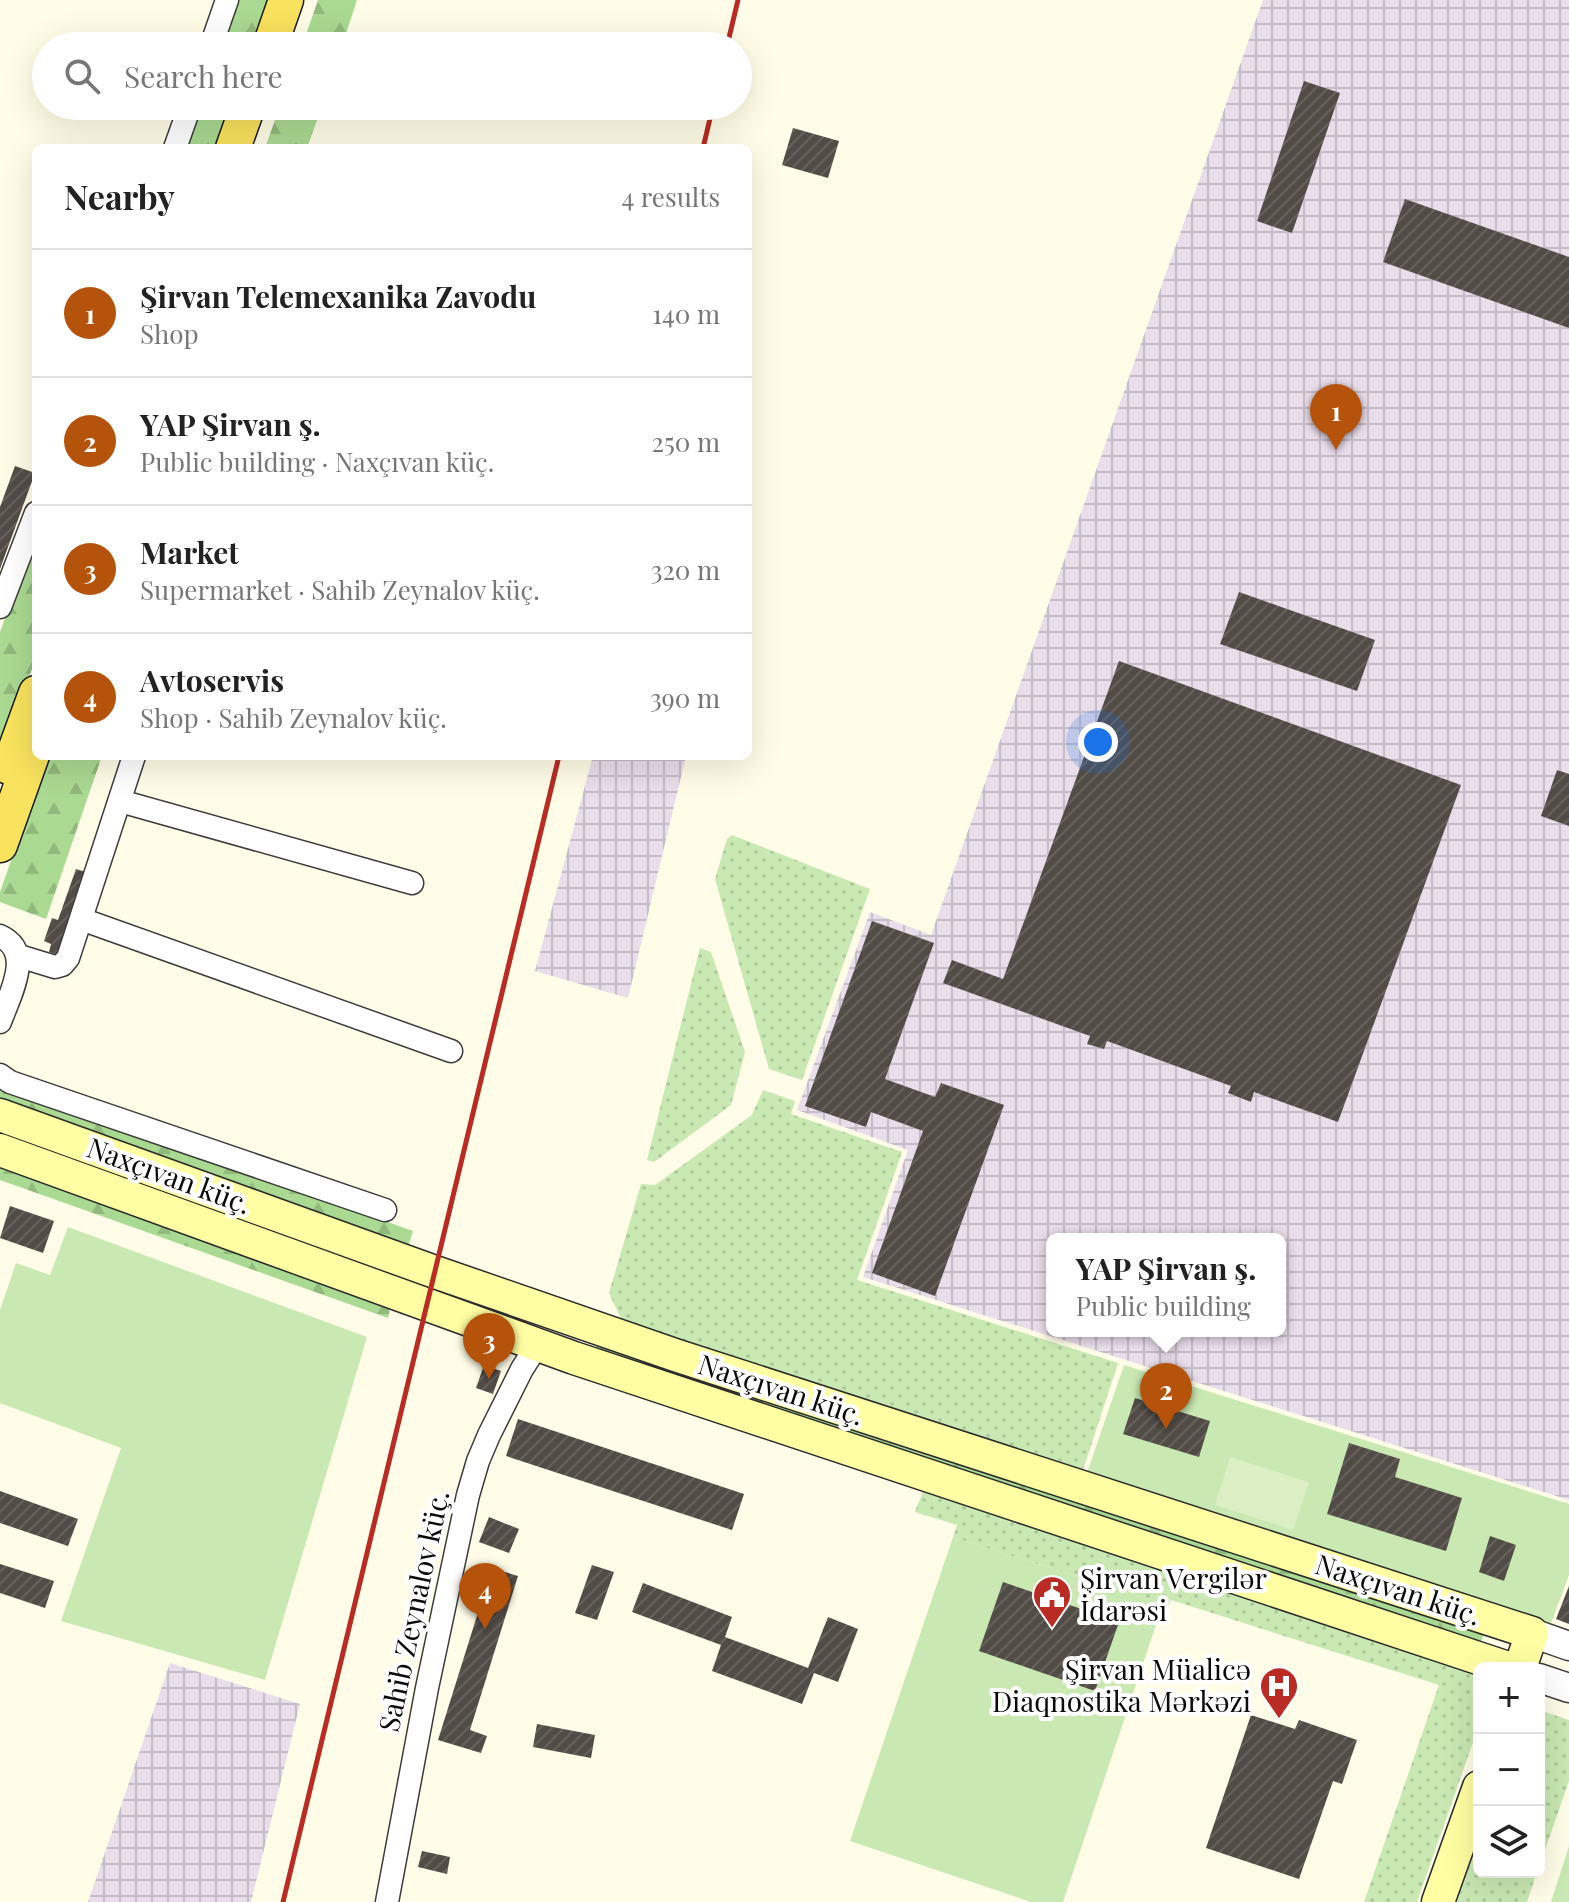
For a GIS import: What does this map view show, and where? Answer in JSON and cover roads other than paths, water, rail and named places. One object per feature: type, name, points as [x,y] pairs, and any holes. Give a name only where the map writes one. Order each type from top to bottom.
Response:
[{"type":"main road","points":[[275,32],[286,0]]},
{"type":"main road","points":[[291,32],[302,0]]},
{"type":"main road","points":[[234,144],[243,120]]},
{"type":"main road","points":[[250,144],[259,120]]},
{"type":"main road","points":[[0,792],[32,704]]},
{"type":"main road","points":[[0,845],[32,755]]},
{"type":"main road","name":"Naxçıvan küç.","points":[[0,1115],[675,1355],[1532,1633]]},
{"type":"main road","name":"Naxçıvan küç.","points":[[0,1150],[657,1386],[1490,1662]]},
{"type":"main road","points":[[1522,1662],[1532,1633]]},
{"type":"main road","points":[[1438,1902],[1473,1804]]},
{"type":"street","points":[[216,32],[227,0]]},
{"type":"street","points":[[176,144],[185,120]]},
{"type":"street","points":[[0,607],[32,523]]},
{"type":"street","points":[[19,956],[55,967],[68,958],[133,760]]},
{"type":"street","points":[[120,801],[412,883]]},
{"type":"street","points":[[81,919],[451,1051]]},
{"type":"street","points":[[0,936],[16,948],[19,956],[16,979],[0,1022]]},
{"type":"street","points":[[0,1075],[10,1082],[385,1210]]},
{"type":"street","name":"Sahib Zeynalov küç.","points":[[387,1902],[427,1688],[468,1495],[489,1435],[538,1344]]},
{"type":"street","name":"Naxçıvan küç.","points":[[1532,1633],[1569,1646]]},
{"type":"street","points":[[1545,1680],[1569,1688]]},
{"type":"railway","points":[[730,32],[738,0]]},
{"type":"railway","points":[[704,144],[710,120]]},
{"type":"railway","points":[[283,1902],[558,760]]},
{"type":"place","name":"Şirvan Telemexanika Zavodu","points":[[1336,450]]},
{"type":"place","name":"Market","points":[[489,1379]]},
{"type":"place","name":"YAP Şirvan ş.","points":[[1166,1429]]},
{"type":"place","name":"Avtoservis","points":[[485,1629]]},
{"type":"place","name":"Şirvan Vergilər İdarəsi","points":[[1052,1629]]},
{"type":"place","name":"Şirvan Müalicə Diaqnostika Mərkəzi","points":[[1279,1720]]}]
